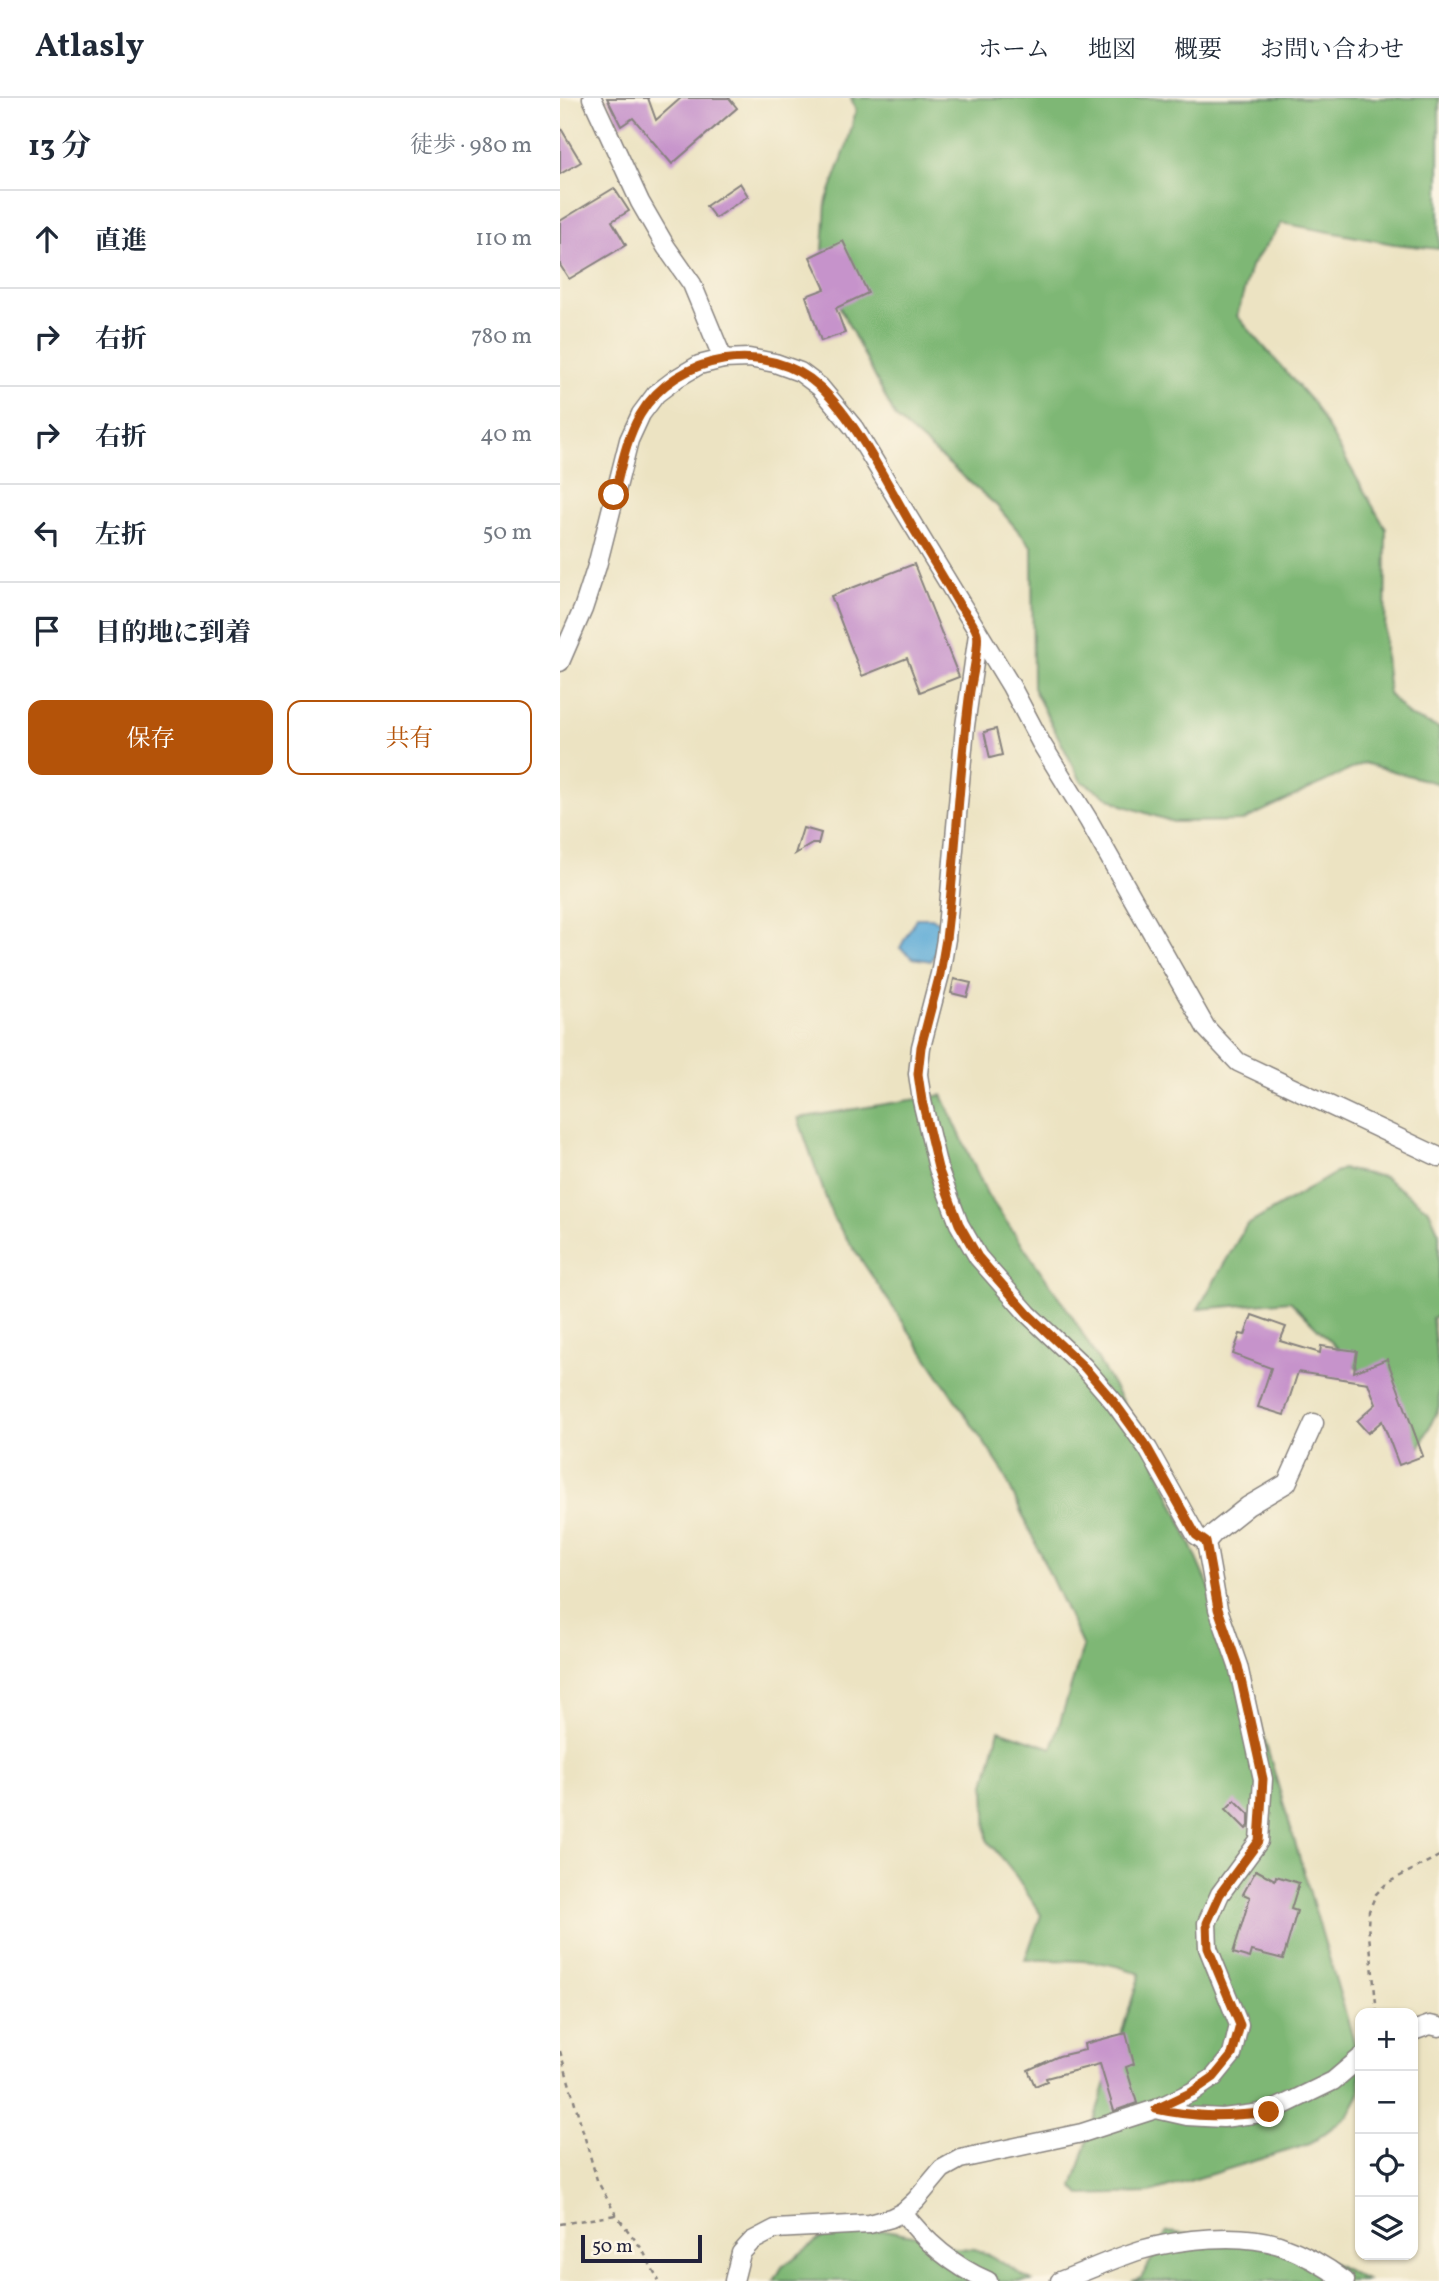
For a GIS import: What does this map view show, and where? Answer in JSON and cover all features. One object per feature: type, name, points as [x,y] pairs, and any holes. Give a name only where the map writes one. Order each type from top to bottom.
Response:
[{"type":"street","points":[[592,98],[640,202],[666,247],[692,284],[723,359]]},
{"type":"street","points":[[560,662],[587,598],[629,440],[641,414],[656,394],[699,365],[723,359],[749,358],[800,372],[820,387],[854,428],[1011,687],[1206,1028],[1238,1062],[1439,1157]]},
{"type":"street","points":[[734,2281],[741,2253],[752,2241],[775,2229],[869,2224],[903,2212],[943,2169],[960,2159],[1082,2133],[1156,2109],[1192,2092],[1214,2077],[1232,2055],[1240,2025],[1208,1948],[1207,1923],[1220,1894],[1259,1841],[1263,1779],[1238,1666],[1218,1609],[1206,1542],[1196,1535],[1148,1449],[1114,1402],[1084,1367],[1028,1314],[978,1257],[959,1224],[938,1168],[922,1101],[918,1074],[921,1047],[946,939],[965,726],[978,635]]},
{"type":"street","points":[[1206,1542],[1213,1533],[1248,1506],[1287,1483],[1314,1423]]},
{"type":"street","points":[[1418,2029],[1430,2025],[1439,2027]]},
{"type":"street","points":[[1156,2109],[1187,2116],[1223,2118],[1269,2112],[1334,2081],[1355,2062]]},
{"type":"street","points":[[903,2212],[944,2255],[970,2274],[988,2281]]},
{"type":"street","points":[[1060,2281],[1142,2250],[1186,2241],[1240,2238],[1279,2245],[1332,2270],[1345,2281]]},
{"type":"path","points":[[1376,2008],[1369,1911],[1377,1894],[1387,1883],[1439,1856]]},
{"type":"path","points":[[560,2051],[597,2180],[616,2215],[642,2249],[659,2281]]},
{"type":"path","points":[[560,2224],[616,2215]]},
{"type":"green space","points":[[851,98],[1439,98],[1439,249],[1394,244],[1282,223],[1251,266],[1237,316],[1314,404],[1386,529],[1385,656],[1389,694],[1409,716],[1439,728],[1439,784],[1364,763],[1242,821],[1173,822],[1122,805],[1081,781],[1033,688],[1032,547],[997,506],[896,418],[837,302],[823,250],[826,202],[847,145],[856,110]]},
{"type":"green space","points":[[942,1095],[987,1194],[1072,1316],[1147,1443],[1241,1660],[1355,2045],[1355,2104],[1349,2115],[1310,2144],[1150,2193],[1081,2195],[1073,2187],[1140,1974],[1098,1963],[1025,1960],[1041,1915],[1016,1876],[987,1840],[985,1784],[999,1730],[1052,1748],[1083,1647],[1001,1468],[833,1218],[798,1118]]},
{"type":"green space","points":[[1342,1169],[1384,1177],[1429,1210],[1439,1233],[1439,1315],[1432,1318],[1439,1373],[1439,1407],[1419,1449],[1397,1407],[1290,1301],[1198,1309],[1246,1226]]},
{"type":"green space","points":[[885,2230],[930,2238],[953,2248],[975,2249],[1032,2281],[774,2281],[782,2267],[821,2238]]},
{"type":"green space","points":[[1167,2232],[1301,2247],[1368,2281],[1131,2281],[1141,2278]]},
{"type":"water","points":[[916,918],[932,918],[941,924],[937,949],[931,961],[913,958],[900,948]]},
{"type":"building","points":[[607,98],[648,98],[656,120],[681,98],[729,98],[737,108],[672,164],[633,118],[621,126]]},
{"type":"building","points":[[560,127],[581,162],[560,174]]},
{"type":"building","points":[[740,183],[748,196],[715,218],[706,206]]},
{"type":"building","points":[[614,188],[629,211],[612,221],[626,245],[569,279],[560,265],[560,221]]},
{"type":"building","points":[[843,241],[868,293],[836,308],[845,333],[821,341],[806,296],[825,289],[810,257]]},
{"type":"building","points":[[914,564],[959,677],[920,692],[907,658],[862,676],[831,596]]},
{"type":"building","points":[[996,729],[1002,755],[990,758],[984,732]]},
{"type":"building","points":[[803,828],[821,833],[818,844],[812,844],[795,854]]},
{"type":"building","points":[[954,979],[971,983],[967,997],[951,993]]},
{"type":"building","points":[[1252,1315],[1286,1327],[1280,1341],[1320,1353],[1321,1346],[1357,1351],[1354,1372],[1387,1359],[1423,1456],[1399,1465],[1382,1421],[1368,1433],[1357,1421],[1376,1404],[1368,1383],[1298,1372],[1284,1415],[1258,1407],[1271,1368],[1233,1354],[1240,1334],[1245,1335]]},
{"type":"building","points":[[1235,1800],[1249,1814],[1249,1826],[1246,1829],[1226,1809]]},
{"type":"building","points":[[1256,1870],[1275,1880],[1276,1876],[1299,1883],[1291,1909],[1297,1911],[1283,1959],[1252,1951],[1250,1958],[1233,1953],[1250,1897],[1243,1894]]},
{"type":"building","points":[[1126,2033],[1134,2064],[1126,2067],[1137,2103],[1114,2111],[1100,2064],[1046,2078],[1047,2081],[1035,2086],[1028,2070],[1059,2056],[1085,2050],[1084,2044]]},
{"type":"route","points":[[614,495],[629,440],[641,414],[656,394],[677,378],[699,365],[723,359],[749,358],[800,372],[820,387],[854,428],[978,635],[965,726],[946,939],[921,1047],[918,1074],[922,1101],[938,1168],[959,1224],[978,1257],[1028,1314],[1084,1367],[1114,1402],[1148,1449],[1196,1535],[1206,1542],[1218,1609],[1238,1666],[1263,1779],[1262,1812],[1259,1841],[1220,1894],[1207,1923],[1208,1948],[1240,2025],[1232,2055],[1214,2077],[1192,2092],[1156,2109],[1187,2116],[1223,2118],[1269,2112]]}]
